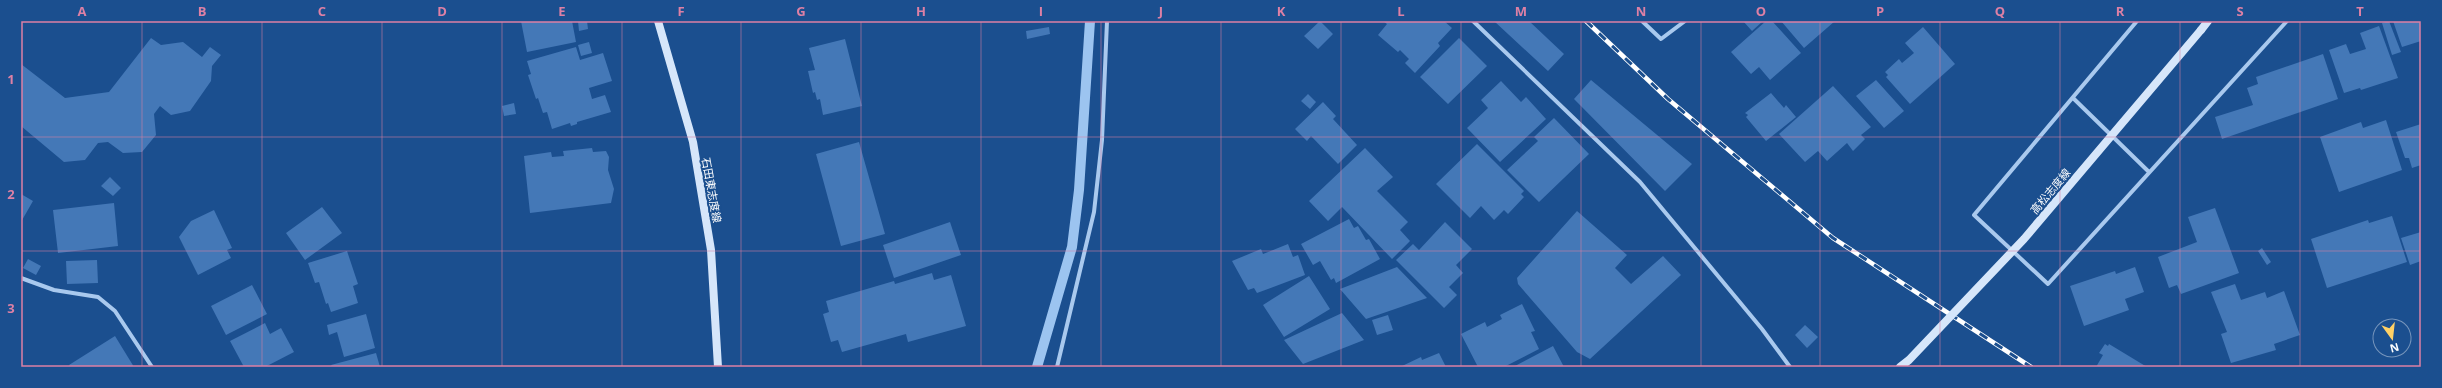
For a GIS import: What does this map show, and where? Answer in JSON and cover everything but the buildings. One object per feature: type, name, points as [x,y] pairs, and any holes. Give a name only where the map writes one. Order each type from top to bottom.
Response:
[{"type":"main road","name":"石田東志度線","points":[[658,21],[692,142],[711,250],[718,367]]},
{"type":"main road","name":"高松志度線","points":[[1900,367],[1909,360],[2024,239],[2208,21]]},
{"type":"street","points":[[1057,367],[1094,212],[1102,140],[1107,21]]},
{"type":"street","points":[[1472,21],[1640,182],[1762,329],[1790,367]]},
{"type":"street","points":[[1642,21],[1661,39],[1685,21]]},
{"type":"street","points":[[2137,21],[1974,215],[2048,284],[2287,21]]},
{"type":"street","points":[[2073,98],[2149,172]]},
{"type":"street","points":[[21,278],[54,290],[98,297],[115,311],[152,367]]},
{"type":"waterway","points":[[1037,367],[1072,247],[1079,190],[1090,21]]},
{"type":"railway","points":[[1586,21],[1668,99],[1833,238],[2031,367]]}]
